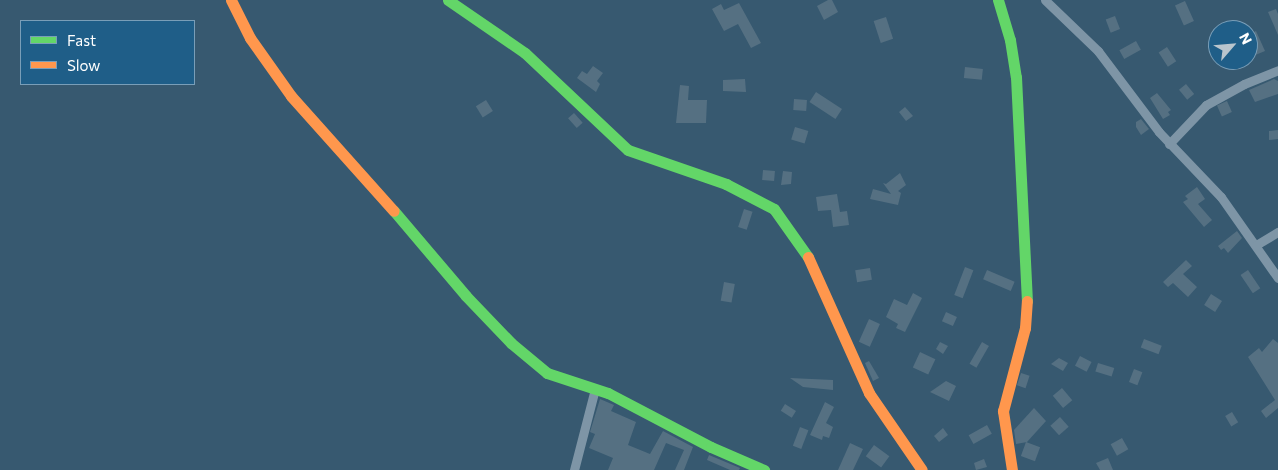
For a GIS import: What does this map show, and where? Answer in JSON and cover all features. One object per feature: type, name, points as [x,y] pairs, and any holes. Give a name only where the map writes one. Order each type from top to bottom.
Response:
[{"type":"street","points":[[231,0],[254,44],[291,96],[339,146],[487,318],[547,373],[595,389],[764,470]]},
{"type":"street","points":[[448,0],[525,53],[628,150],[726,184],[774,209],[803,247],[822,284],[861,378],[922,470]]},
{"type":"street","points":[[998,0],[1010,40],[1016,77],[1027,295],[1025,328],[1004,411],[1012,470]]},
{"type":"street","points":[[1045,0],[1098,52],[1169,144],[1220,198],[1256,244],[1278,278]]},
{"type":"street","points":[[1169,144],[1206,105],[1257,78],[1278,70]]},
{"type":"street","points":[[1256,244],[1278,232]]},
{"type":"street","points":[[574,470],[595,389]]},
{"type":"building","points":[[832,0],[838,12],[824,20],[817,6]]},
{"type":"building","points":[[1185,1],[1194,21],[1184,26],[1175,5]]},
{"type":"building","points":[[739,3],[761,43],[751,48],[738,24],[724,31],[712,9],[721,4],[724,10]]},
{"type":"building","points":[[1276,9],[1278,14],[1278,35],[1268,12]]},
{"type":"building","points":[[1115,16],[1120,29],[1111,33],[1106,20]]},
{"type":"building","points":[[886,17],[893,39],[881,43],[874,21]]},
{"type":"building","points":[[1258,35],[1265,51],[1258,54]]},
{"type":"building","points":[[1136,41],[1141,50],[1124,59],[1119,50]]},
{"type":"building","points":[[1167,47],[1176,61],[1168,67],[1159,52]]},
{"type":"building","points":[[593,66],[603,73],[597,81],[600,84],[596,92],[577,78],[582,71],[587,74]]},
{"type":"building","points":[[965,67],[983,69],[982,80],[964,78]]},
{"type":"building","points":[[745,79],[746,92],[723,91],[723,80]]},
{"type":"building","points":[[1274,79],[1278,81],[1278,94],[1255,102],[1249,90]]},
{"type":"building","points":[[1186,84],[1194,94],[1187,100],[1179,90]]},
{"type":"building","points":[[680,85],[689,86],[688,100],[707,100],[706,123],[676,123]]},
{"type":"building","points":[[816,92],[842,109],[835,119],[809,102]]},
{"type":"building","points":[[1157,93],[1171,110],[1168,112],[1170,115],[1163,119],[1150,98]]},
{"type":"building","points":[[794,99],[807,100],[806,111],[793,110]]},
{"type":"building","points":[[486,100],[493,111],[483,117],[476,106]]},
{"type":"building","points":[[1227,101],[1232,112],[1222,116],[1217,105]]},
{"type":"building","points":[[905,107],[913,116],[906,121],[899,112]]},
{"type":"building","points":[[574,113],[583,123],[577,128],[568,118]]},
{"type":"building","points":[[1141,119],[1149,129],[1141,135],[1136,127],[1136,122]]},
{"type":"building","points":[[795,127],[808,131],[805,144],[791,139]]},
{"type":"building","points":[[1278,130],[1278,139],[1269,140],[1269,131]]},
{"type":"building","points":[[763,170],[775,171],[774,181],[762,180]]},
{"type":"building","points":[[783,171],[792,172],[791,184],[781,185]]},
{"type":"building","points":[[900,173],[906,185],[898,191],[901,193],[898,205],[870,199],[873,189],[891,194],[883,183],[886,184]]},
{"type":"building","points":[[1197,187],[1205,199],[1198,204],[1212,220],[1204,227],[1183,202],[1188,199],[1185,196]]},
{"type":"building","points":[[837,194],[840,212],[847,211],[849,225],[833,227],[831,210],[818,211],[816,197]]},
{"type":"building","points":[[744,209],[753,212],[747,230],[738,227]]},
{"type":"building","points":[[1237,231],[1242,238],[1228,253],[1224,248],[1221,250],[1218,246]]},
{"type":"building","points":[[1186,260],[1192,266],[1183,274],[1197,287],[1188,297],[1173,283],[1168,287],[1163,282]]},
{"type":"building","points":[[965,267],[973,270],[963,298],[954,295]]},
{"type":"building","points":[[870,268],[872,280],[857,282],[855,270]]},
{"type":"building","points":[[987,270],[1015,282],[1011,291],[983,279]]},
{"type":"building","points":[[1248,270],[1260,288],[1253,293],[1241,275]]},
{"type":"building","points":[[724,282],[735,284],[732,303],[721,301]]},
{"type":"building","points":[[913,293],[922,298],[905,332],[896,328],[898,324],[886,317],[894,299],[907,305]]},
{"type":"building","points":[[1211,294],[1222,301],[1215,312],[1204,305]]},
{"type":"building","points":[[946,312],[957,317],[953,326],[942,321]]},
{"type":"building","points":[[869,319],[880,324],[870,347],[859,342]]},
{"type":"building","points":[[1144,339],[1162,346],[1159,354],[1141,347]]},
{"type":"building","points":[[1273,339],[1278,343],[1278,408],[1266,418],[1261,411],[1275,400],[1248,357],[1259,348],[1262,352]]},
{"type":"building","points":[[940,342],[948,346],[943,354],[936,349]]},
{"type":"building","points":[[982,342],[989,346],[976,368],[970,364]]},
{"type":"building","points":[[920,352],[935,359],[928,375],[913,367]]},
{"type":"building","points":[[1080,356],[1092,362],[1087,372],[1075,366]]},
{"type":"building","points":[[1059,358],[1068,363],[1063,371],[1051,364]]},
{"type":"building","points":[[869,361],[879,378],[873,381],[865,363]]},
{"type":"building","points":[[1098,363],[1114,368],[1112,377],[1095,372]]},
{"type":"building","points":[[1134,369],[1142,372],[1137,385],[1129,382]]},
{"type":"building","points":[[1021,373],[1030,376],[1026,388],[1017,385]]},
{"type":"building","points":[[790,378],[833,380],[833,390],[803,387]]},
{"type":"building","points":[[946,381],[956,386],[949,401],[930,392]]},
{"type":"building","points":[[1062,388],[1072,400],[1063,408],[1053,396]]},
{"type":"building","points":[[600,399],[614,405],[611,411],[636,422],[628,445],[650,454],[663,431],[693,447],[684,470],[675,470],[684,450],[666,443],[654,470],[608,470],[613,458],[589,448],[595,434],[590,432]]},
{"type":"building","points":[[825,402],[834,407],[826,423],[833,427],[829,438],[823,436],[822,440],[810,435]]},
{"type":"building","points":[[785,404],[796,411],[792,418],[781,411]]},
{"type":"building","points":[[1034,408],[1046,421],[1027,442],[1016,444],[1014,430]]},
{"type":"building","points":[[1232,412],[1238,422],[1231,426],[1225,416]]},
{"type":"building","points":[[1060,417],[1069,427],[1059,435],[1050,426]]},
{"type":"building","points":[[987,425],[992,434],[973,444],[969,435]]},
{"type":"building","points":[[800,427],[808,430],[801,449],[793,446]]},
{"type":"building","points":[[943,428],[948,435],[939,442],[934,436]]},
{"type":"building","points":[[1122,438],[1128,449],[1117,456],[1111,444]]},
{"type":"building","points":[[1026,442],[1040,447],[1035,461],[1021,456]]},
{"type":"building","points":[[850,443],[863,449],[853,470],[838,470]]},
{"type":"building","points":[[874,445],[889,456],[881,467],[866,456]]},
{"type":"building","points":[[709,455],[740,468],[739,470],[730,470],[707,460]]},
{"type":"building","points":[[1108,458],[1113,470],[1100,470],[1096,463]]},
{"type":"building","points":[[984,459],[987,467],[976,470],[974,463]]},
{"type":"traffic: fast","points":[[448,0],[525,53],[628,150],[726,184],[774,209],[808,257]]},
{"type":"traffic: fast","points":[[998,0],[1010,40],[1016,77],[1027,301]]},
{"type":"traffic: fast","points":[[394,211],[466,296],[511,343],[547,373],[608,393],[711,447],[764,470]]},
{"type":"traffic: slow","points":[[231,0],[250,38],[291,96],[394,211]]},
{"type":"traffic: slow","points":[[808,257],[869,393],[922,470]]},
{"type":"traffic: slow","points":[[1012,470],[1003,411],[1025,328],[1027,301]]}]
